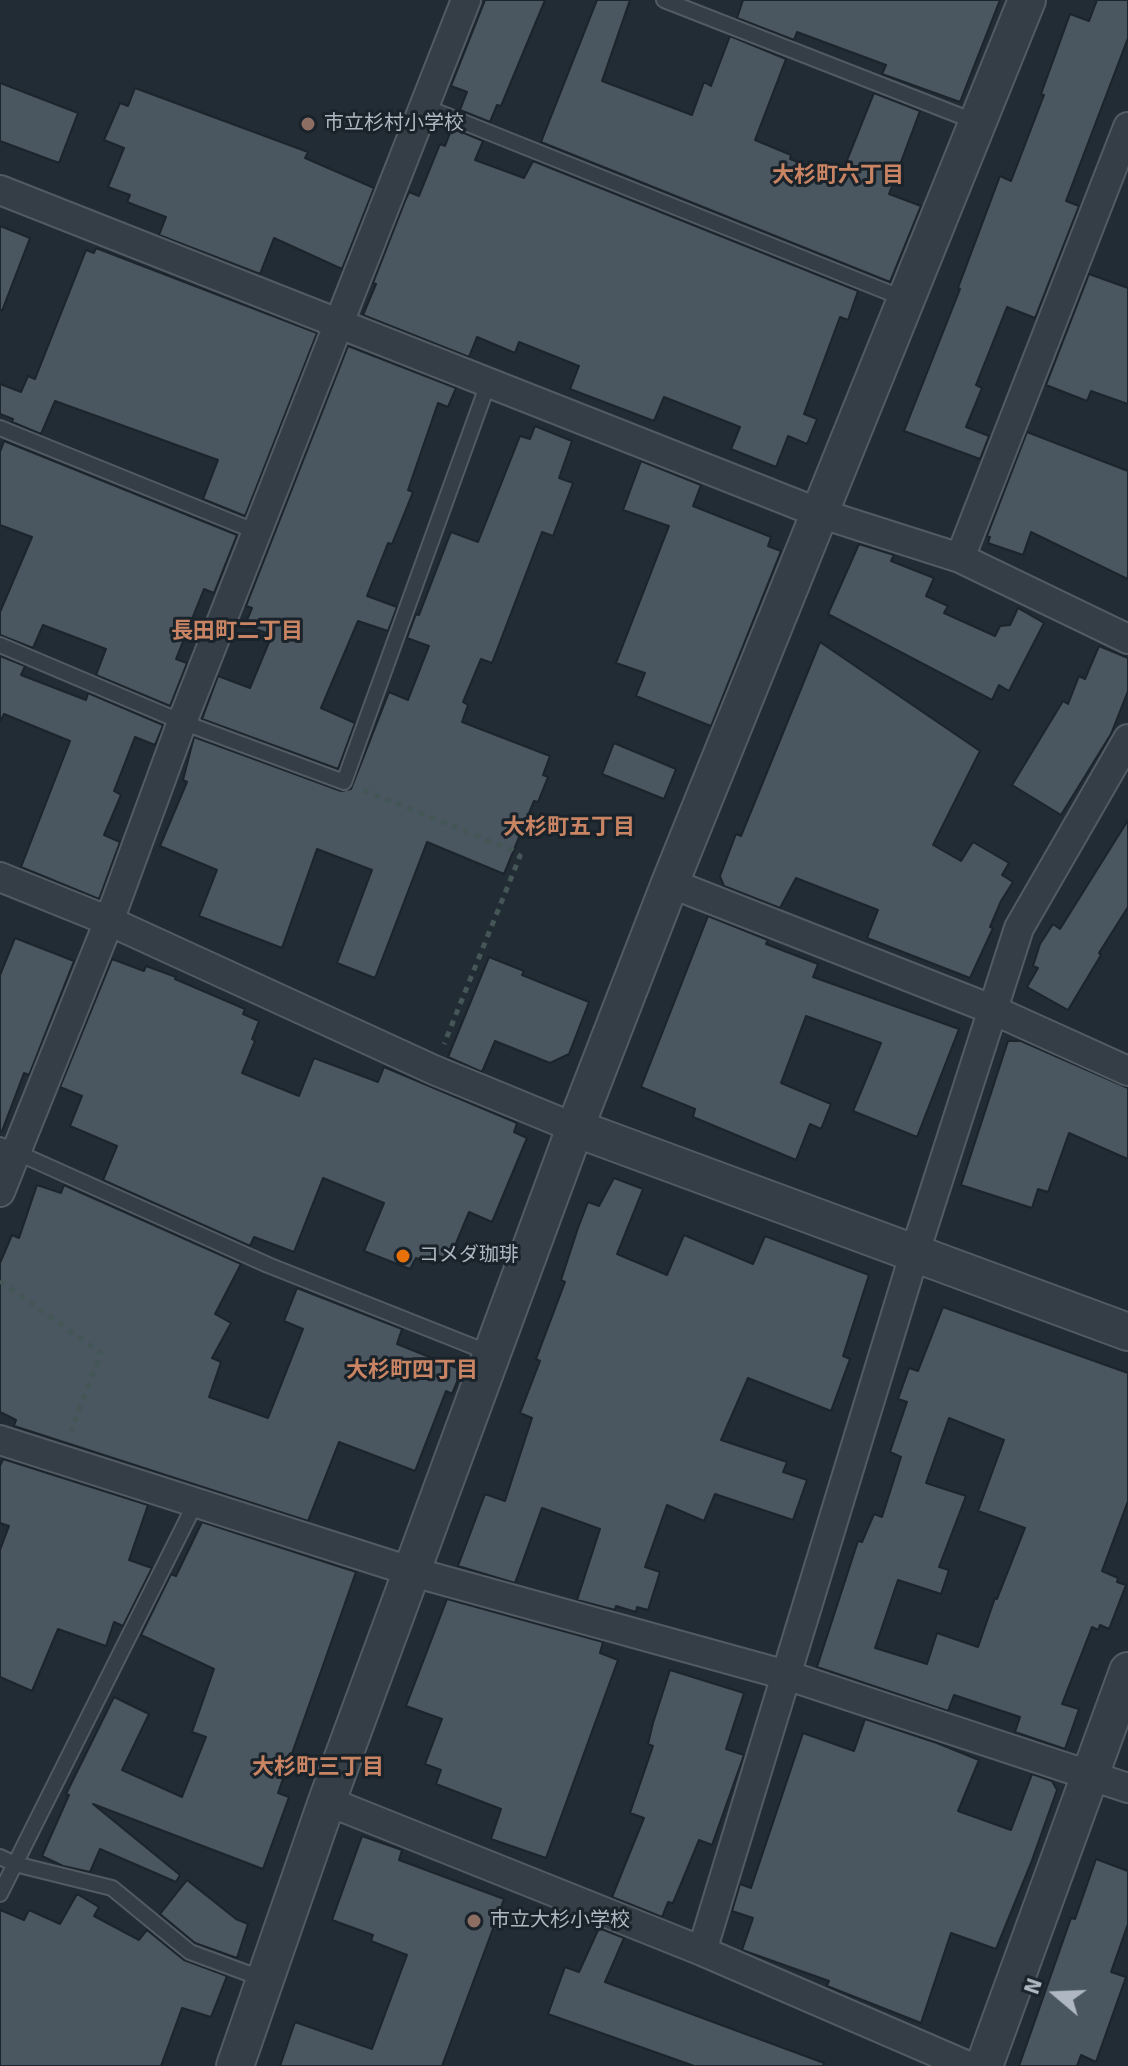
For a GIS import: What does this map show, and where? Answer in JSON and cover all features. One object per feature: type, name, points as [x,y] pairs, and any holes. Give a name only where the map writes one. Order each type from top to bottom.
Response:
[{"type":"street","points":[[0,1192],[8,1148],[109,921],[182,722],[336,324],[466,0]]},
{"type":"street","points":[[235,2066],[327,1801],[575,1128],[670,883],[1027,0]]},
{"type":"street","points":[[960,558],[1128,127]]},
{"type":"street","points":[[0,190],[819,513],[960,558],[1128,639]]},
{"type":"street","points":[[702,1951],[915,1252],[1019,928],[1128,739]]},
{"type":"street","points":[[0,877],[109,921],[434,1070],[575,1128],[1128,1332]]},
{"type":"street","points":[[670,883],[991,1009],[1128,1071]]},
{"type":"street","points":[[0,1440],[413,1572],[786,1675],[1128,1788]]},
{"type":"street","points":[[984,2066],[1128,1671]]},
{"type":"street","points":[[327,1801],[702,1951],[968,2066]]},
{"type":"lane","points":[[664,0],[979,123]]},
{"type":"lane","points":[[423,106],[907,300]]},
{"type":"lane","points":[[0,645],[182,722],[344,782],[489,381]]},
{"type":"lane","points":[[0,428],[257,532]]},
{"type":"lane","points":[[8,1148],[268,1265],[493,1354]]},
{"type":"lane","points":[[0,1894],[196,1502]]},
{"type":"lane","points":[[0,1857],[15,1864],[112,1888],[190,1952],[266,1980]]},
{"type":"path","points":[[344,782],[512,850],[520,856],[434,1070]]},
{"type":"path","points":[[0,1281],[101,1353],[60,1459]]},
{"type":"building","points":[[485,0],[545,0],[501,106],[497,105],[490,122],[460,110],[467,92],[451,86]]},
{"type":"building","points":[[597,0],[630,0],[602,81],[692,115],[704,82],[711,86],[730,36],[786,59],[755,140],[791,155],[790,159],[840,178],[874,93],[920,111],[889,194],[921,206],[890,282],[541,142]]},
{"type":"building","points":[[743,0],[1000,0],[960,102],[882,74],[886,65],[797,32],[794,40],[737,18]]},
{"type":"building","points":[[1097,0],[1128,0],[1128,38],[1066,201],[1079,206],[1035,318],[1007,307],[976,385],[982,388],[966,427],[989,436],[980,459],[904,431],[1000,176],[1011,181],[1044,95],[1041,94],[1070,14],[1089,21]]},
{"type":"building","points":[[0,83],[78,113],[59,163],[0,141]]},
{"type":"building","points":[[135,88],[308,152],[305,158],[374,188],[342,269],[274,238],[260,274],[159,235],[166,217],[127,202],[130,195],[108,187],[124,148],[104,140],[120,103],[128,106]]},
{"type":"building","points":[[452,128],[483,141],[475,160],[524,178],[533,161],[858,291],[848,320],[840,317],[804,414],[817,419],[807,444],[788,436],[776,467],[731,449],[740,427],[664,397],[654,421],[570,389],[579,366],[519,342],[515,353],[477,337],[469,357],[363,315],[409,192],[419,196],[440,144],[445,146]]},
{"type":"building","points":[[0,226],[30,238],[2,311],[0,310]]},
{"type":"building","points":[[96,248],[317,333],[245,516],[203,499],[218,460],[55,401],[41,434],[0,414],[0,384],[21,392],[28,376],[35,379],[86,250],[94,253]]},
{"type":"building","points":[[1089,274],[1128,288],[1128,404],[1091,391],[1087,401],[1046,385]]},
{"type":"building","points":[[348,346],[456,388],[448,407],[438,403],[408,490],[413,492],[367,596],[397,607],[388,631],[358,621],[321,708],[355,723],[338,769],[202,719],[218,676],[250,688],[272,635],[245,625],[252,608],[246,606]]},
{"type":"building","points":[[535,426],[572,441],[559,478],[573,483],[553,536],[542,532],[492,663],[481,659],[463,702],[468,705],[462,722],[550,756],[543,775],[548,777],[538,802],[534,801],[504,874],[427,842],[375,978],[337,963],[372,870],[317,849],[282,948],[199,916],[217,870],[160,846],[187,782],[183,780],[194,737],[341,791],[351,789],[389,692],[408,700],[429,646],[407,638],[451,532],[478,542],[520,436],[530,439]]},
{"type":"building","points":[[1027,432],[1128,471],[1128,579],[1031,532],[1023,555],[988,543],[990,537],[987,536]]},
{"type":"building","points":[[4,441],[237,535],[214,593],[204,589],[176,659],[187,663],[170,706],[96,675],[106,649],[43,625],[33,648],[0,635],[0,612],[32,537],[0,525],[0,452]]},
{"type":"building","points":[[641,461],[701,485],[693,506],[771,537],[768,546],[781,551],[711,726],[636,696],[645,673],[616,663],[669,526],[623,510]]},
{"type":"building","points":[[859,544],[894,555],[891,561],[934,578],[926,596],[948,606],[944,613],[995,636],[1000,626],[1010,625],[1018,608],[1044,623],[1009,691],[999,685],[992,700],[828,614]]},
{"type":"building","points":[[820,642],[980,751],[933,845],[961,861],[973,842],[1009,863],[1002,875],[1013,882],[1001,901],[990,927],[993,928],[970,978],[867,938],[878,910],[796,878],[780,908],[724,886],[720,876],[736,834],[741,836]]},
{"type":"building","points":[[1099,646],[1128,658],[1128,691],[1111,734],[1061,815],[1012,785],[1063,701],[1068,704],[1079,676],[1085,679]]},
{"type":"building","points":[[0,656],[25,666],[21,675],[86,700],[88,693],[163,725],[155,745],[135,737],[114,791],[121,795],[104,835],[120,842],[99,899],[21,867],[70,741],[4,714],[0,722]]},
{"type":"building","points":[[614,743],[676,769],[664,799],[602,774]]},
{"type":"building","points":[[1128,820],[1128,907],[1068,1010],[1027,987],[1038,968],[1033,966],[1040,944],[1053,924],[1060,929]]},
{"type":"building","points":[[708,916],[768,940],[766,944],[818,964],[813,977],[959,1029],[917,1137],[853,1111],[881,1043],[806,1016],[781,1083],[831,1104],[821,1129],[810,1124],[796,1160],[693,1117],[695,1109],[641,1087]]},
{"type":"building","points":[[15,938],[74,961],[29,1075],[24,1073],[2,1131],[0,975]]},
{"type":"building","points":[[489,957],[524,971],[522,975],[589,1002],[569,1054],[550,1063],[495,1041],[482,1072],[448,1057]]},
{"type":"building","points":[[112,959],[144,971],[146,966],[176,977],[245,1009],[243,1014],[259,1021],[252,1039],[255,1041],[242,1073],[299,1096],[314,1058],[378,1082],[384,1067],[517,1123],[514,1132],[527,1138],[492,1222],[469,1212],[449,1260],[437,1255],[434,1264],[416,1258],[410,1269],[364,1251],[384,1203],[323,1178],[294,1252],[254,1237],[250,1246],[103,1180],[117,1146],[70,1126],[82,1096],[60,1087]]},
{"type":"building","points":[[1008,1041],[1021,1041],[1128,1088],[1128,1159],[1069,1133],[1048,1192],[1038,1189],[1032,1208],[961,1185]]},
{"type":"building","points":[[614,1178],[643,1189],[617,1254],[667,1275],[684,1235],[753,1264],[765,1236],[869,1275],[843,1356],[850,1359],[831,1411],[748,1378],[721,1440],[787,1462],[783,1472],[807,1480],[793,1520],[715,1494],[704,1521],[667,1505],[645,1567],[660,1572],[648,1610],[637,1607],[636,1612],[577,1600],[600,1529],[542,1508],[515,1583],[458,1566],[485,1494],[505,1501],[532,1418],[520,1413],[540,1361],[536,1359],[565,1282],[561,1280],[578,1228],[588,1202],[599,1206]]},
{"type":"building","points":[[37,1185],[61,1193],[64,1185],[241,1264],[215,1314],[231,1323],[212,1358],[221,1362],[209,1397],[268,1418],[303,1329],[284,1321],[297,1288],[402,1329],[397,1344],[462,1370],[452,1394],[446,1391],[415,1471],[339,1442],[308,1521],[14,1426],[16,1420],[0,1412],[0,1263],[12,1235],[19,1238]]},
{"type":"building","points":[[943,1307],[1128,1373],[1128,1501],[1102,1571],[1126,1585],[1109,1629],[1100,1625],[1098,1630],[1092,1627],[1062,1704],[1079,1709],[1065,1749],[1015,1732],[1020,1717],[954,1695],[948,1711],[817,1667],[858,1541],[862,1542],[874,1514],[882,1517],[901,1457],[890,1452],[907,1402],[898,1399],[909,1368],[918,1371]],"holes":[[[949,1418],[1004,1440],[978,1511],[1025,1528],[978,1647],[937,1633],[927,1664],[875,1648],[898,1580],[941,1594],[949,1570],[939,1567],[966,1496],[926,1483]]]},
{"type":"building","points":[[3,1459],[148,1505],[129,1560],[152,1568],[123,1626],[114,1622],[106,1646],[58,1629],[32,1691],[0,1677],[0,1550],[9,1526],[0,1523],[0,1466]]},
{"type":"building","points":[[202,1522],[356,1572],[278,1793],[289,1797],[263,1869],[93,1804],[180,1875],[176,1882],[100,1849],[90,1872],[63,1866],[42,1856],[69,1795],[66,1794],[114,1697],[149,1714],[122,1770],[182,1797],[206,1737],[192,1732],[214,1669],[141,1635],[171,1574],[176,1576]]},
{"type":"building","points":[[447,1599],[603,1642],[600,1653],[618,1660],[546,1858],[491,1839],[501,1809],[436,1784],[441,1770],[425,1764],[442,1719],[406,1706]]},
{"type":"building","points":[[670,1670],[744,1693],[726,1749],[744,1755],[712,1845],[699,1840],[673,1903],[668,1902],[662,1917],[612,1897],[644,1818],[630,1813],[653,1746],[648,1744]]},
{"type":"building","points":[[865,1719],[979,1760],[958,1811],[1011,1830],[1032,1774],[1052,1781],[1057,1790],[996,1949],[951,1933],[921,2023],[827,1986],[829,1981],[742,1950],[753,1918],[732,1911],[740,1884],[751,1888],[803,1733],[854,1751]]},
{"type":"building","points":[[362,1836],[402,1850],[399,1860],[504,1899],[442,2066],[280,2066],[295,2022],[372,2049],[407,1955],[371,1941],[373,1935],[332,1920]]},
{"type":"building","points":[[1096,1859],[1128,1871],[1128,1924],[1111,1972],[1126,1977],[1096,2062],[1081,2055],[1077,2066],[1019,2066],[1071,1918],[1075,1919]]},
{"type":"building","points":[[187,1880],[236,1919],[248,1924],[237,1958],[195,1943],[160,1914]]},
{"type":"building","points":[[77,1894],[99,1907],[94,1916],[139,1940],[147,1930],[184,1960],[227,1976],[211,2017],[182,2008],[161,2066],[0,2066],[0,1910],[24,1920],[29,1910],[60,1924]]},
{"type":"building","points":[[599,1928],[624,1938],[605,1982],[824,2063],[823,2066],[694,2066],[548,2014],[565,1967],[579,1972]]},
{"type":"place","name":"市立杉村小学校","points":[[308,124]]},
{"type":"place","name":"コメダ珈琲","points":[[403,1256]]},
{"type":"place","name":"市立大杉小学校","points":[[474,1921]]},
{"type":"district","name":"大杉町六丁目","points":[[838,176]]},
{"type":"district","name":"長田町二丁目","points":[[237,632]]},
{"type":"district","name":"大杉町五丁目","points":[[569,828]]},
{"type":"district","name":"大杉町四丁目","points":[[412,1371]]},
{"type":"district","name":"大杉町三丁目","points":[[318,1768]]}]
